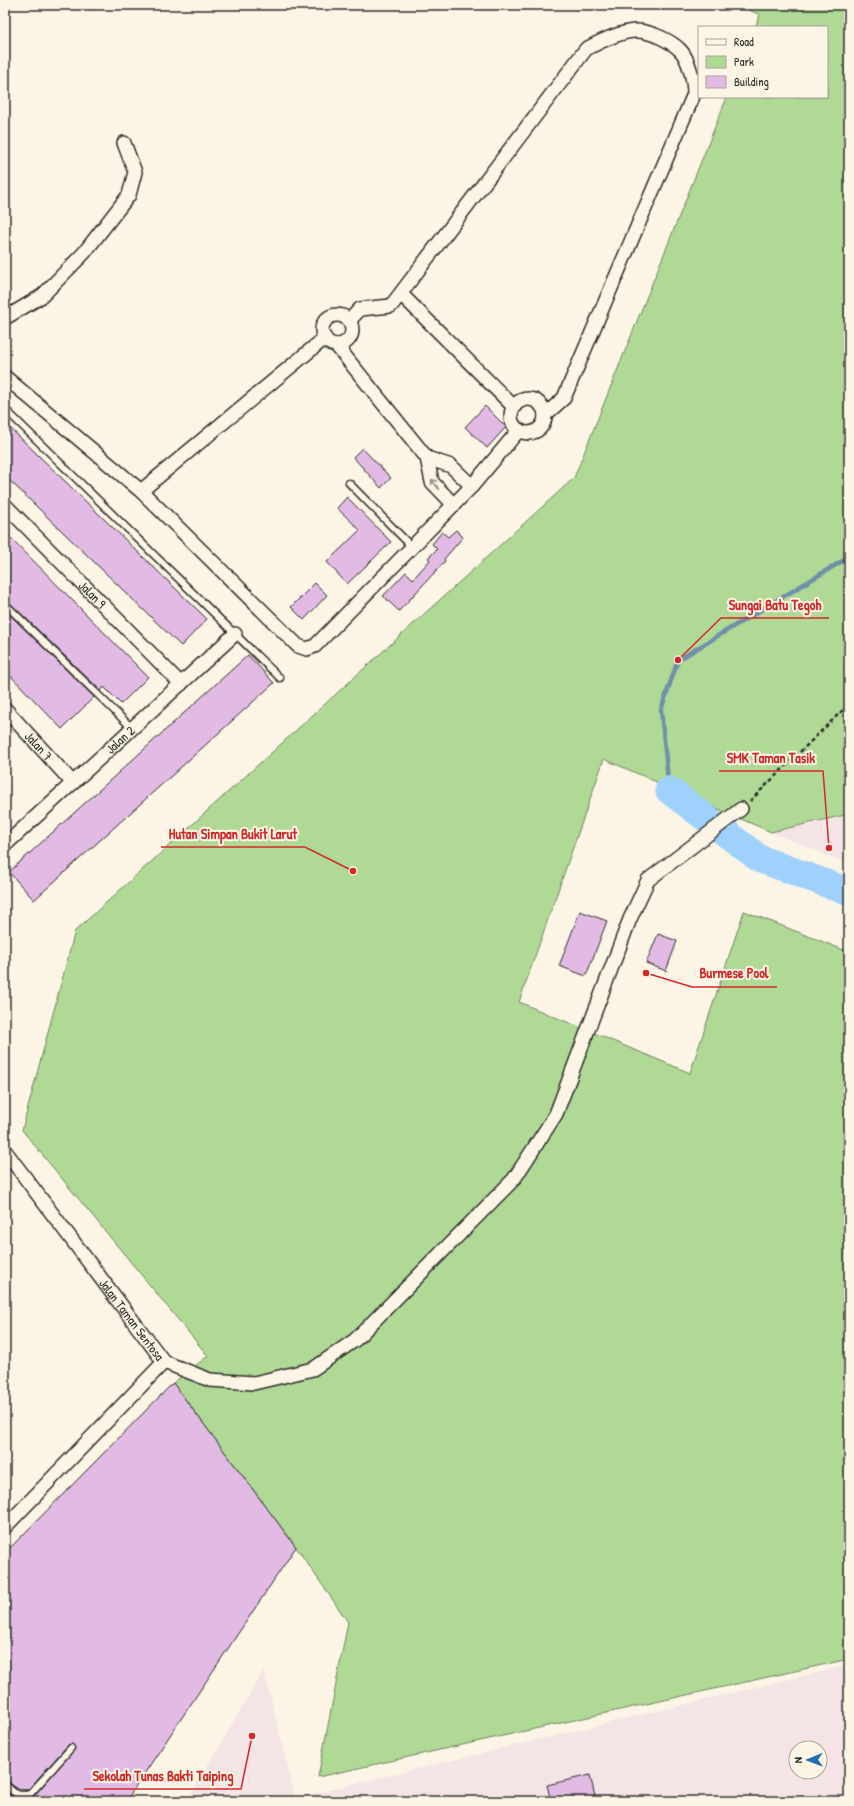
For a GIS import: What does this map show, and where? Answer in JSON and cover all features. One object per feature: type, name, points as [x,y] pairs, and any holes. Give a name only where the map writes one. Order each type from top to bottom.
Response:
[{"type":"street","points":[[349,321],[360,309],[391,306],[586,49],[607,38],[638,31],[662,38],[681,50],[691,71],[694,83],[694,94],[564,398],[544,415]]},
{"type":"street","points":[[5,318],[42,296],[84,253],[129,195],[135,172],[124,143]]},
{"type":"street","points":[[401,294],[514,407]]},
{"type":"street","points":[[336,345],[345,343],[351,336],[351,326],[349,321],[340,316],[330,317],[323,324],[322,329],[325,338],[328,342],[336,345],[427,458],[432,482],[454,505]]},
{"type":"street","points":[[141,491],[325,338]]},
{"type":"street","points":[[5,377],[141,491],[298,646],[308,649],[316,646],[454,505],[519,430]]},
{"type":"street","points":[[532,400],[540,405],[544,415],[542,425],[534,432],[524,432],[519,430],[515,427],[511,417],[514,407],[522,401],[532,400]]},
{"type":"street","points":[[427,458],[451,466],[472,486]]},
{"type":"street","name":"Jalan 9","points":[[5,505],[181,684]]},
{"type":"street","name":"Jalan 2","points":[[5,845],[235,634]]},
{"type":"street","name":"Jalan 7","points":[[5,709],[73,783]]},
{"type":"street","points":[[164,1362],[210,1380],[254,1383],[313,1369],[355,1340],[514,1180],[556,1114],[630,919],[648,880],[741,809]]},
{"type":"street","name":"Jalan Taman Sentosa","points":[[5,1151],[164,1362],[5,1527]]},
{"type":"lane","points":[[5,409],[280,678]]},
{"type":"lane","points":[[348,483],[412,547]]},
{"type":"lane","points":[[5,604],[132,728]]},
{"type":"lane","points":[[5,1784],[16,1795],[21,1796],[30,1794],[71,1748]]},
{"type":"path","points":[[741,809],[849,704]]},
{"type":"shaded area","points":[[849,814],[849,864],[771,832]]},
{"type":"shaded area","points":[[849,1665],[849,1801],[305,1801],[304,1796]]},
{"type":"shaded area","points":[[264,1670],[296,1801],[187,1801]]},
{"type":"green space","points":[[738,5],[849,5],[849,814],[771,832],[604,759],[519,1002],[690,1073],[744,911],[849,952],[849,1659],[318,1777],[348,1622],[296,1547],[173,1383],[208,1356],[22,1130],[75,931],[574,478],[727,98],[828,98],[828,26],[755,26],[760,15]]},
{"type":"building","points":[[485,406],[506,427],[487,448],[465,427]]},
{"type":"building","points":[[5,423],[207,619],[181,646],[5,476]]},
{"type":"building","points":[[362,448],[391,478],[381,488],[353,457]]},
{"type":"building","points":[[347,497],[391,542],[347,584],[327,562],[360,530],[337,508]]},
{"type":"building","points":[[456,530],[463,537],[444,559],[445,561],[399,611],[383,596],[406,572],[413,579],[430,560],[428,558],[437,549],[432,544],[442,532],[448,537]]},
{"type":"building","points":[[5,532],[148,677],[121,704],[104,687],[101,691],[8,601],[5,600]]},
{"type":"building","points":[[315,583],[327,595],[304,620],[291,607]]},
{"type":"building","points":[[5,610],[94,697],[62,729],[5,670]]},
{"type":"building","points":[[248,655],[274,683],[34,900],[9,872]]},
{"type":"building","points":[[580,911],[607,921],[586,976],[559,966]]},
{"type":"building","points":[[658,934],[677,941],[666,971],[646,963]]},
{"type":"building","points":[[173,1383],[296,1547],[126,1801],[5,1801],[5,1790],[18,1799],[33,1797],[75,1749],[72,1744],[68,1745],[28,1790],[18,1789],[5,1780],[5,1553]]},
{"type":"building","points":[[590,1775],[596,1801],[551,1801],[547,1785]]},
{"type":"waterway","points":[[669,790],[661,710],[678,660],[849,557]]},
{"type":"waterway","points":[[669,790],[760,859],[849,892]]},
{"type":"place","name":"Sungai Batu Tegoh","points":[[678,660]]},
{"type":"place","name":"SMK Taman Tasik","points":[[829,848]]},
{"type":"place","name":"Hutan Simpan Bukit Larut","points":[[353,871]]},
{"type":"place","name":"Burmese Pool","points":[[646,973]]},
{"type":"place","name":"Sekolah Tunas Bakti Taiping","points":[[252,1736]]}]
